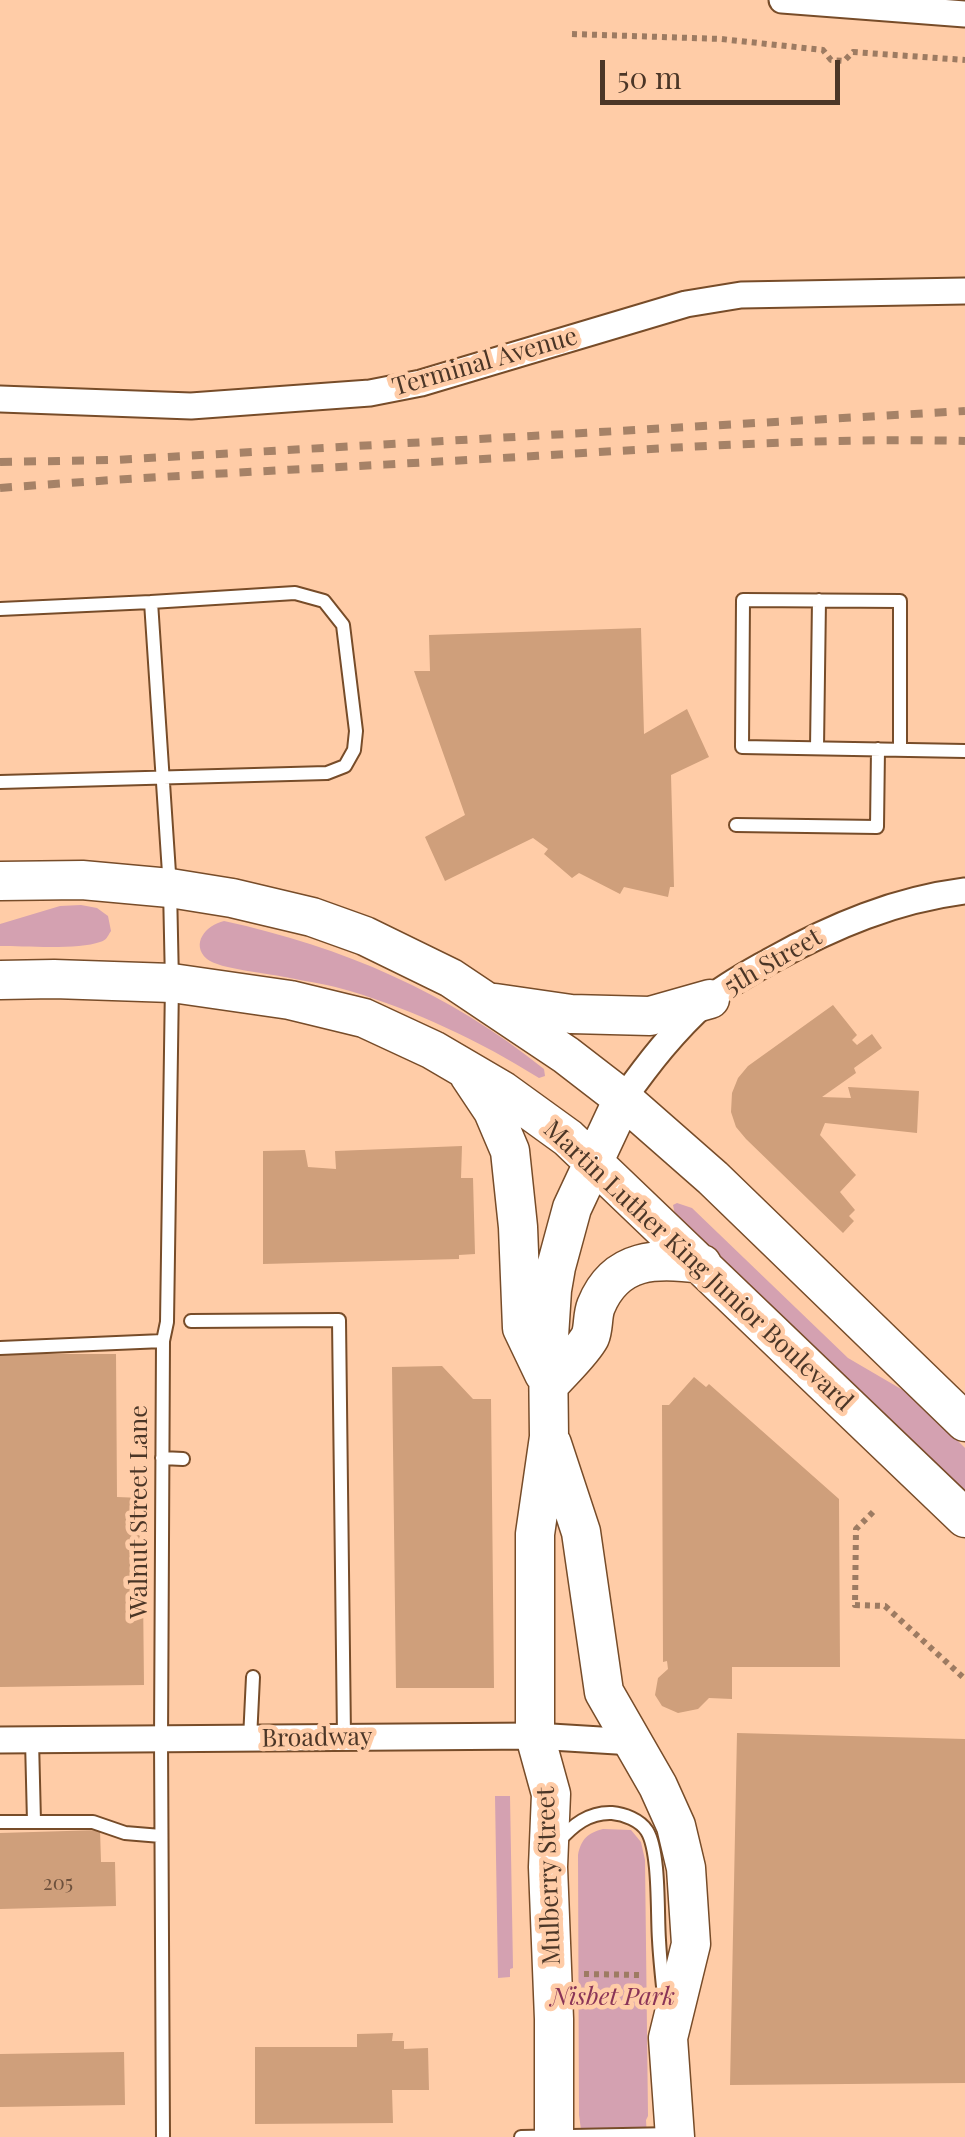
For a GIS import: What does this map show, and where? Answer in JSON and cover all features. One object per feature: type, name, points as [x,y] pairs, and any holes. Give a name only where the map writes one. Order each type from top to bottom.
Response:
[{"type":"main road","points":[[0,881],[82,880],[232,898],[348,930],[451,978],[566,1056],[713,1178],[937,1385],[965,1422]]},
{"type":"main road","name":"Martin Luther King Junior Boulevard","points":[[0,980],[172,983],[290,1000],[364,1018],[433,1050],[504,1091],[568,1138],[965,1518]]},
{"type":"main road","points":[[487,1002],[571,1014],[650,1016],[710,999]]},
{"type":"main road","points":[[464,1068],[493,1111],[510,1151],[522,1328],[549,1385],[591,1335],[594,1312],[616,1277],[648,1260],[702,1264]]},
{"type":"main road","name":"Mulberry Street","points":[[554,2137],[548,1866],[551,1794],[535,1736],[535,1534],[550,1437],[548,1352],[554,1278],[572,1208],[622,1100]]},
{"type":"main road","name":"Mulberry Street","points":[[550,1437],[580,1532],[604,1692],[658,1786],[676,1826],[686,1868],[691,1944],[668,2038],[675,2136]]},
{"type":"street","points":[[782,0],[965,14]]},
{"type":"street","name":"Terminal Avenue","points":[[0,398],[190,406],[370,393],[421,383],[686,304],[741,294],[965,291]]},
{"type":"street","name":"5th Street","points":[[622,1100],[663,1046],[710,999],[790,950],[855,918],[965,891]]},
{"type":"street","name":"Broadway","points":[[0,1740],[535,1736],[633,1742]]},
{"type":"lane","points":[[0,609],[295,593],[324,601],[343,624],[356,730],[354,750],[345,766],[326,773],[0,782]]},
{"type":"lane","points":[[900,750],[900,601],[743,600],[742,747],[878,750],[965,751]]},
{"type":"lane","points":[[817,748],[819,600]]},
{"type":"lane","name":"Walnut Street Lane","points":[[151,602],[170,888],[172,983],[162,1458],[163,2137]]},
{"type":"lane","points":[[736,825],[877,827],[878,750]]},
{"type":"lane","points":[[191,1321],[339,1320],[344,1738]]},
{"type":"lane","points":[[0,1348],[163,1342]]},
{"type":"lane","points":[[162,1458],[183,1459]]},
{"type":"lane","points":[[250,1738],[252,1677]]},
{"type":"lane","points":[[32,1740],[34,1822]]},
{"type":"lane","points":[[548,1866],[559,1841],[581,1820],[608,1813],[622,1814],[647,1831],[657,1880],[658,1943],[668,2038]]},
{"type":"lane","points":[[0,1822],[93,1822],[125,1833],[161,1836]]},
{"type":"lane","points":[[520,2137],[675,2136]]},
{"type":"path","points":[[572,34],[721,39],[823,50],[831,60],[844,61],[853,52],[965,60]]},
{"type":"path","points":[[873,1512],[856,1529],[854,1605],[885,1606],[965,1679]]},
{"type":"path","points":[[584,1974],[642,1975]]},
{"type":"green space","points":[[60,906],[97,908],[108,916],[111,931],[104,940],[65,947],[0,946],[0,924]]},
{"type":"green space","points":[[224,921],[311,944],[393,976],[508,1042],[544,1069],[545,1076],[539,1078],[447,1028],[375,999],[328,985],[213,963],[202,953],[200,941],[206,931]]},
{"type":"green space","points":[[673,1205],[692,1208],[848,1358],[913,1396],[965,1448],[965,1498],[675,1215]]},
{"type":"green space","points":[[495,1796],[510,1796],[513,1968],[510,1977],[498,1978]]},
{"type":"green space","name":"Nisbet Park","points":[[603,1829],[631,1830],[641,1842],[645,1860],[647,2137],[582,2137],[578,1855],[586,1838]]},
{"type":"building","points":[[641,628],[644,734],[687,709],[709,757],[671,775],[674,887],[670,887],[668,897],[624,887],[620,894],[579,873],[572,878],[544,854],[548,849],[533,838],[445,881],[425,837],[465,815],[414,671],[430,671],[429,635]]},
{"type":"building","points":[[833,1005],[857,1035],[852,1040],[857,1045],[872,1034],[882,1048],[822,1097],[851,1098],[848,1087],[919,1091],[917,1133],[825,1123],[820,1135],[856,1175],[840,1192],[855,1210],[849,1216],[854,1221],[843,1233],[746,1139],[731,1112],[732,1093],[748,1066]]},
{"type":"building","points":[[462,1146],[461,1178],[473,1178],[475,1254],[459,1255],[459,1259],[263,1264],[263,1151],[305,1150],[308,1167],[336,1169],[335,1151]]},
{"type":"building","points":[[0,1354],[116,1354],[117,1497],[142,1498],[144,1685],[0,1687]]},
{"type":"building","points":[[442,1366],[473,1399],[491,1399],[494,1688],[396,1688],[392,1367]]},
{"type":"building","points":[[694,1377],[706,1387],[709,1384],[839,1499],[840,1667],[732,1667],[732,1699],[709,1698],[698,1709],[678,1713],[662,1706],[655,1695],[658,1678],[668,1669],[667,1661],[663,1662],[662,1405],[669,1405]]},
{"type":"building","points":[[737,1733],[965,1739],[965,2083],[730,2085]]},
{"type":"building","points":[[100,1830],[101,1862],[115,1862],[116,1906],[0,1909],[0,1833]]},
{"type":"building","points":[[393,2033],[392,2041],[404,2041],[404,2049],[428,2048],[429,2090],[392,2090],[393,2123],[255,2124],[255,2047],[357,2047],[357,2034]]},
{"type":"building","points":[[124,2052],[125,2105],[0,2107],[0,2054]]},
{"type":"railway","points":[[0,462],[114,460],[965,411]]},
{"type":"railway","points":[[0,488],[733,445],[965,441]]}]
